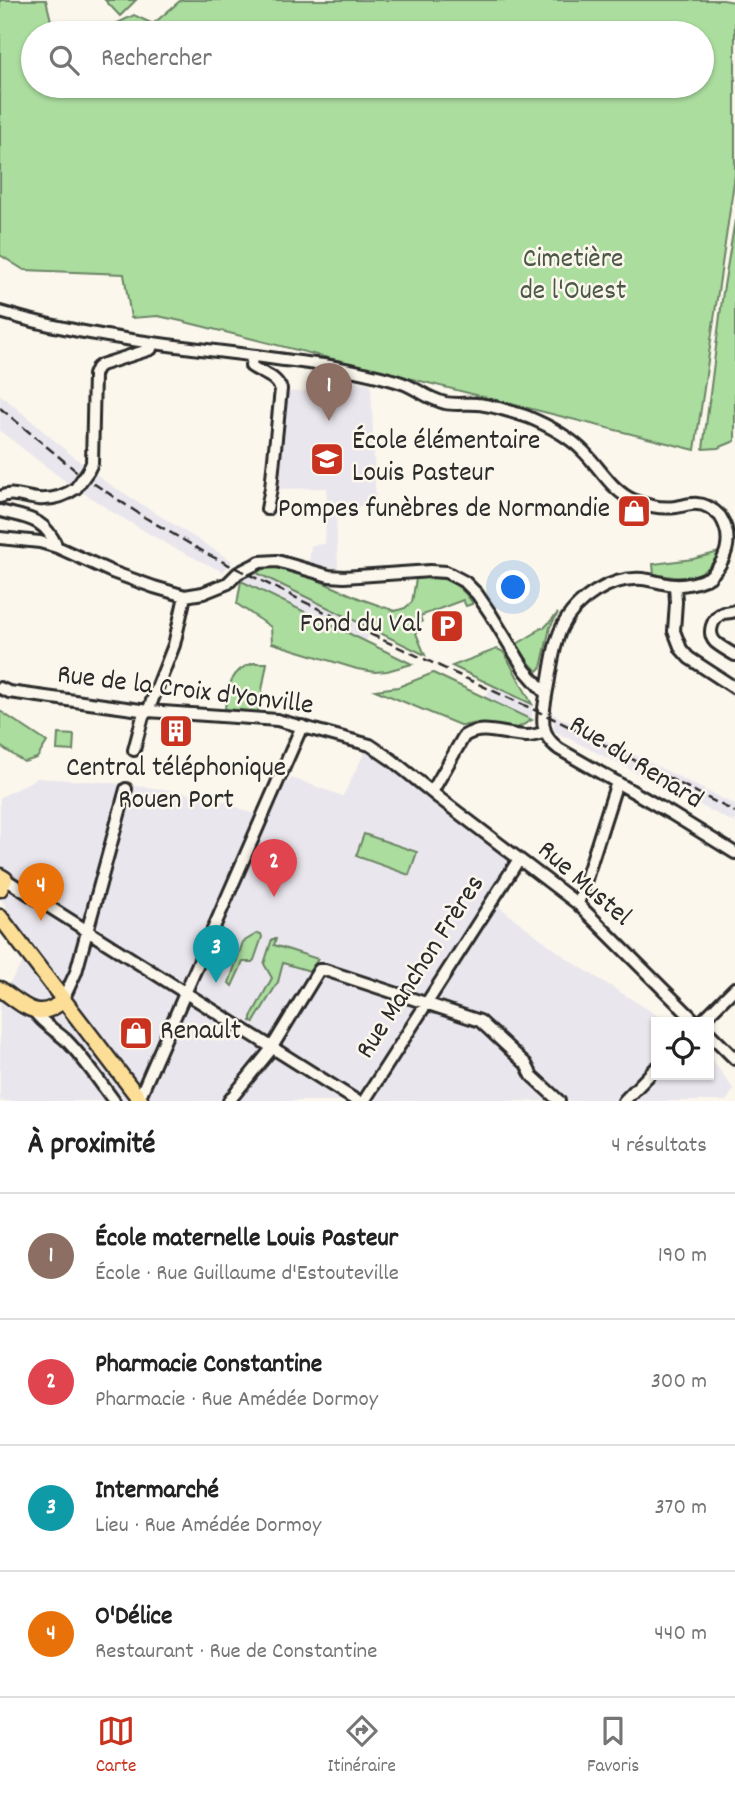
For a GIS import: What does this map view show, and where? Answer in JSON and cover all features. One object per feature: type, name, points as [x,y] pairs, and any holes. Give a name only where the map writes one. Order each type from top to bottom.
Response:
[{"type":"main road","points":[[0,917],[140,1100]]},
{"type":"main road","points":[[0,989],[40,1011],[55,1008],[64,1000]]},
{"type":"street","points":[[0,312],[73,330],[152,343],[329,366],[397,382],[430,398],[453,405],[480,404],[525,416],[570,440],[623,495],[645,505],[662,508],[697,504],[711,508],[724,520],[733,536],[723,563],[707,579]]},
{"type":"street","points":[[0,497],[7,493],[53,499],[76,488],[92,463],[94,375],[97,368],[151,349],[152,343]]},
{"type":"street","points":[[252,356],[250,366],[278,381],[281,389],[267,509]]},
{"type":"street","points":[[0,511],[30,518],[51,535],[57,547]]},
{"type":"street","points":[[0,538],[40,542],[57,547],[112,572],[186,596],[174,645],[148,710],[143,716],[134,750]]},
{"type":"street","points":[[547,694],[561,628],[584,600],[597,591],[627,580],[643,579],[688,585],[721,574],[730,566],[735,556]]},
{"type":"street","name":"Rue du Renard","points":[[186,596],[203,593],[228,583],[239,573],[260,562],[277,561],[344,578],[446,572],[465,582],[477,594],[524,670],[547,694],[543,716],[544,732],[551,743],[735,853]]},
{"type":"street","points":[[675,585],[674,631],[681,649],[689,658],[735,688]]},
{"type":"street","points":[[735,611],[723,613],[713,622],[711,636],[735,655]]},
{"type":"street","name":"Rue de la Croix d'Yonville","points":[[0,688],[9,692],[148,710],[264,718],[302,726],[370,745],[432,792]]},
{"type":"street","points":[[140,1100],[302,726]]},
{"type":"street","points":[[432,792],[464,736],[470,732],[481,730],[537,736],[544,732]]},
{"type":"street","points":[[578,904],[617,782]]},
{"type":"street","points":[[64,1000],[73,980],[126,789]]},
{"type":"street","name":"Rue Mustel","points":[[432,792],[578,904],[691,1017]]},
{"type":"street","name":"Rue Manchon Frères","points":[[364,1101],[519,859]]},
{"type":"street","points":[[2,881],[87,931],[357,1101]]},
{"type":"street","points":[[229,1101],[272,1047],[319,970],[325,970],[480,1021],[526,1063],[533,1076],[559,1101]]},
{"type":"street","points":[[706,1017],[735,988]]},
{"type":"street","points":[[40,1011],[41,1022],[64,1038],[114,1101]]},
{"type":"street","points":[[714,1038],[735,1059]]},
{"type":"street","points":[[624,1101],[651,1073]]},
{"type":"shaded area","points":[[313,372],[371,384],[376,505],[336,508],[338,569],[309,563],[311,545],[325,544],[327,488],[274,489],[283,392],[312,391]]},
{"type":"shaded area","points":[[0,394],[106,482],[232,561],[223,572],[170,546],[65,481],[0,431]]},
{"type":"shaded area","points":[[257,573],[371,628],[366,642],[241,581]]},
{"type":"shaded area","points":[[493,685],[532,704],[532,720],[484,698]]},
{"type":"shaded area","points":[[553,714],[735,805],[735,823],[554,731]]},
{"type":"shaded area","points":[[367,748],[517,857],[498,906],[569,960],[660,1017],[651,1017],[651,1080],[714,1080],[714,1062],[734,1090],[726,1101],[0,1101],[0,997],[31,950],[0,897],[1,797],[37,778],[104,782],[178,791],[226,802],[255,815],[292,778],[343,796]]},
{"type":"green space","name":"Cimetière de l'Ouest","points":[[0,0],[46,0],[51,21],[21,21],[21,98],[714,98],[714,21],[156,21],[181,0],[735,2],[735,175],[695,450],[181,321],[158,316],[131,318],[124,274],[24,270],[0,255]]},
{"type":"green space","points":[[105,0],[136,0],[120,16]]},
{"type":"green space","name":"Cimetière de l'Ouest","points":[[134,15],[147,21],[122,21]]},
{"type":"green space","points":[[735,220],[735,441],[718,448],[703,449],[723,292]]},
{"type":"green space","points":[[719,552],[707,569],[692,576],[654,574],[653,564],[693,559]]},
{"type":"green space","points":[[274,565],[283,565],[395,611],[412,602],[416,579],[425,578],[441,579],[455,584],[472,604],[466,606],[463,600],[420,616],[422,622],[413,626],[425,655],[257,573]]},
{"type":"green space","points":[[241,581],[412,664],[375,672],[272,643],[271,627],[237,604]]},
{"type":"green space","points":[[558,613],[550,627],[541,668],[538,671],[517,644],[544,628]]},
{"type":"green space","points":[[497,649],[505,654],[532,704],[452,666]]},
{"type":"green space","points":[[254,663],[267,663],[258,712],[225,709],[227,694],[235,675]]},
{"type":"green space","points":[[433,673],[532,720],[512,731],[477,723],[462,726],[375,690],[398,687]]},
{"type":"green space","points":[[0,711],[47,742],[37,758],[24,762],[0,746]]},
{"type":"green space","points":[[58,734],[74,735],[73,751],[57,750]]},
{"type":"green space","points":[[364,834],[417,852],[409,875],[356,856]]},
{"type":"green space","points":[[258,933],[262,937],[254,960],[243,962],[232,986],[229,983],[243,942]]},
{"type":"green space","points":[[272,939],[276,939],[274,945],[318,959],[310,971],[283,963],[278,982],[254,1022],[251,1017],[272,978],[264,964]]},
{"type":"railway","points":[[0,408],[81,475],[144,517],[209,555],[370,634],[554,719],[735,812]]},
{"type":"place","name":"École maternelle Louis Pasteur","points":[[329,421]]},
{"type":"place","name":"École élémentaire Louis Pasteur","points":[[327,459]]},
{"type":"place","name":"Pompes funèbres de Normandie","points":[[634,511]]},
{"type":"place","name":"Fond du Val","points":[[447,626]]},
{"type":"place","name":"Central téléphonique Rouen Port","points":[[176,731]]},
{"type":"place","name":"Pharmacie Constantine","points":[[274,897]]},
{"type":"place","name":"O'Délice","points":[[41,921]]},
{"type":"place","name":"Intermarché","points":[[216,983]]},
{"type":"place","name":"Renault","points":[[136,1033]]}]
